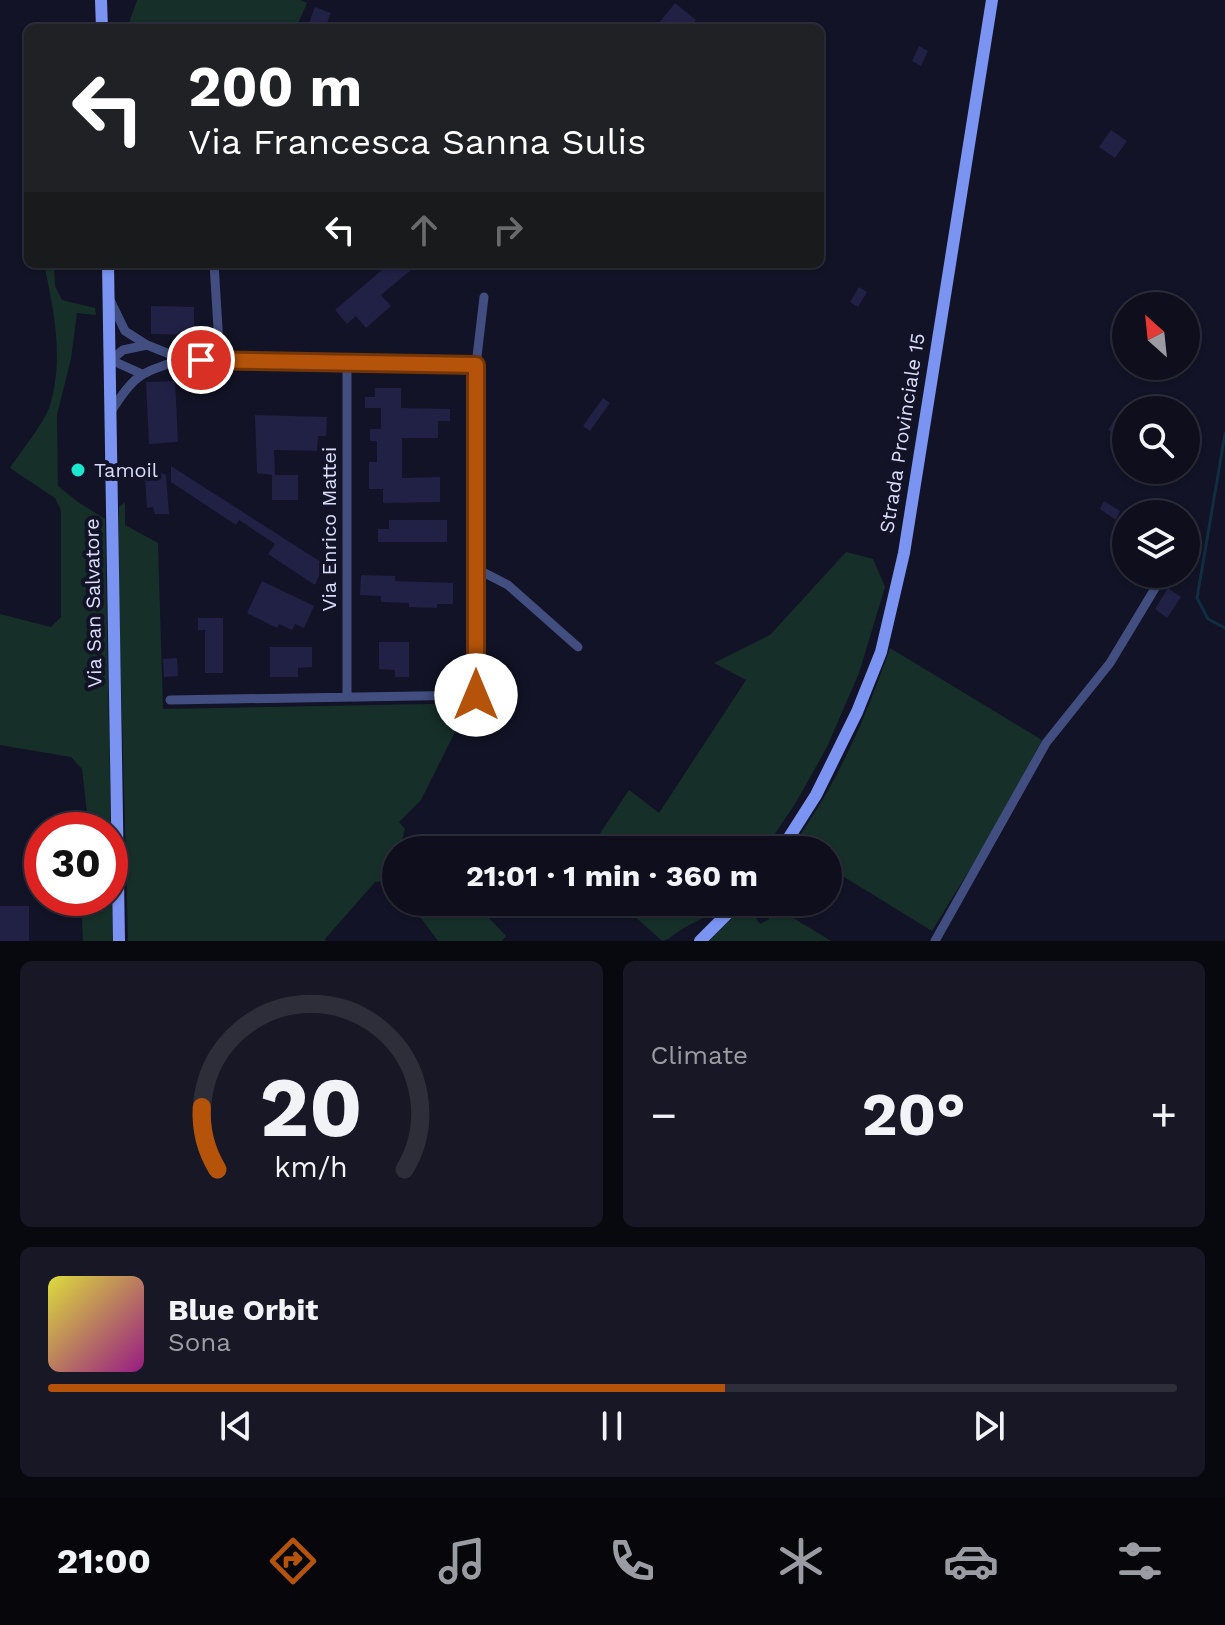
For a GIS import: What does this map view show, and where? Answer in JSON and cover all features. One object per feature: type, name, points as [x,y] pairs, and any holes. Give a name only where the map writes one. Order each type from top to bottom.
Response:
[{"type":"main road","points":[[101,0],[102,24]]},
{"type":"main road","name":"Strada Provinciale 15","points":[[790,836],[816,795],[857,712],[881,652],[904,553],[992,0]]},
{"type":"main road","name":"Via San Salvatore","points":[[108,268],[119,941]]},
{"type":"main road","points":[[700,941],[725,916]]},
{"type":"street","points":[[214,268],[220,360]]},
{"type":"street","points":[[170,700],[476,695],[476,365],[484,297]]},
{"type":"street","points":[[109,298],[125,331],[147,345],[182,359],[476,365]]},
{"type":"street","points":[[142,374],[111,360],[123,350],[147,345]]},
{"type":"street","points":[[112,410],[129,384],[142,374],[182,359]]},
{"type":"street","name":"Via Enrico Mattei","points":[[347,362],[347,697]]},
{"type":"street","points":[[475,568],[508,585],[578,647]]},
{"type":"street","points":[[935,941],[1046,743],[1110,663],[1155,588]]},
{"type":"green space","points":[[137,0],[301,0],[307,3],[298,24],[128,24]]},
{"type":"green space","points":[[45,268],[54,268],[55,286],[62,300],[95,308],[96,315],[77,313],[71,359],[57,415],[58,486],[105,519],[111,812],[87,812],[82,769],[71,757],[0,745],[0,614],[51,627],[61,617],[61,510],[55,498],[10,468],[50,405],[56,370],[56,334]]},
{"type":"green space","points":[[125,502],[125,525],[158,543],[163,709],[482,703],[486,710],[466,710],[421,800],[399,822],[405,829],[403,836],[382,836],[382,882],[375,882],[326,941],[128,941],[128,812],[125,812],[119,507]]},
{"type":"green space","points":[[846,552],[873,559],[885,587],[859,673],[827,747],[773,836],[599,836],[629,790],[659,813],[746,680],[714,663],[770,635]]},
{"type":"green space","points":[[890,648],[1042,740],[987,841],[932,931],[842,876],[842,836],[799,836],[835,778]]},
{"type":"green space","points":[[82,916],[113,916],[113,941],[83,941]]},
{"type":"green space","points":[[419,916],[487,916],[506,936],[502,941],[438,941]]},
{"type":"green space","points":[[634,916],[705,916],[668,939],[662,941]]},
{"type":"green space","points":[[734,916],[754,916],[760,924],[769,919],[768,916],[790,916],[831,941],[709,941]]},
{"type":"building","points":[[675,3],[696,20],[693,24],[658,24]]},
{"type":"building","points":[[315,7],[331,13],[327,24],[309,24]]},
{"type":"building","points":[[919,46],[928,51],[921,66],[912,61]]},
{"type":"building","points":[[1111,130],[1127,141],[1115,158],[1099,147]]},
{"type":"building","points":[[384,268],[413,268],[381,295],[391,306],[366,328],[356,316],[347,324],[335,310]]},
{"type":"building","points":[[859,287],[867,292],[858,307],[850,302]]},
{"type":"building","points":[[151,306],[194,307],[194,335],[151,334]]},
{"type":"building","points":[[175,381],[178,442],[149,444],[146,382]]},
{"type":"building","points":[[375,388],[401,388],[401,408],[450,409],[450,421],[438,421],[438,438],[402,438],[402,478],[440,477],[440,502],[383,503],[383,489],[369,489],[369,462],[377,462],[377,441],[370,441],[370,429],[381,429],[381,408],[365,408],[365,397],[375,397]]},
{"type":"building","points":[[603,398],[610,403],[590,431],[583,426]]},
{"type":"building","points":[[255,415],[327,417],[326,436],[318,436],[317,451],[274,450],[275,475],[298,475],[298,500],[272,500],[272,475],[257,473]]},
{"type":"building","points":[[144,464],[166,475],[169,514],[155,514],[153,507],[147,508]]},
{"type":"building","points":[[171,466],[324,564],[315,585],[268,554],[275,544],[239,520],[236,525],[171,482]]},
{"type":"building","points":[[1104,501],[1112,506],[1112,517],[1100,509]]},
{"type":"building","points":[[389,520],[447,520],[447,542],[378,542],[378,529],[389,529]]},
{"type":"building","points":[[361,575],[395,576],[395,581],[453,583],[453,604],[437,604],[437,608],[381,602],[381,596],[360,595]]},
{"type":"building","points":[[262,581],[314,606],[304,628],[295,624],[292,630],[279,624],[277,628],[247,613]]},
{"type":"building","points":[[1168,588],[1181,597],[1167,618],[1155,609]]},
{"type":"building","points":[[198,618],[223,618],[223,673],[205,673],[205,630],[198,630]]},
{"type":"building","points":[[379,642],[409,642],[409,677],[395,677],[395,670],[379,669]]},
{"type":"building","points":[[270,647],[312,647],[312,667],[298,668],[298,677],[270,677]]},
{"type":"building","points":[[177,658],[178,676],[164,677],[163,659]]},
{"type":"building","points":[[0,906],[24,906],[24,916],[29,916],[29,941],[0,941]]},
{"type":"waterway","points":[[1225,434],[1197,598],[1208,619],[1225,628]]},
{"type":"place","name":"Tamoil","points":[[78,470]]},
{"type":"route","points":[[201,360],[476,365],[476,695]]}]
